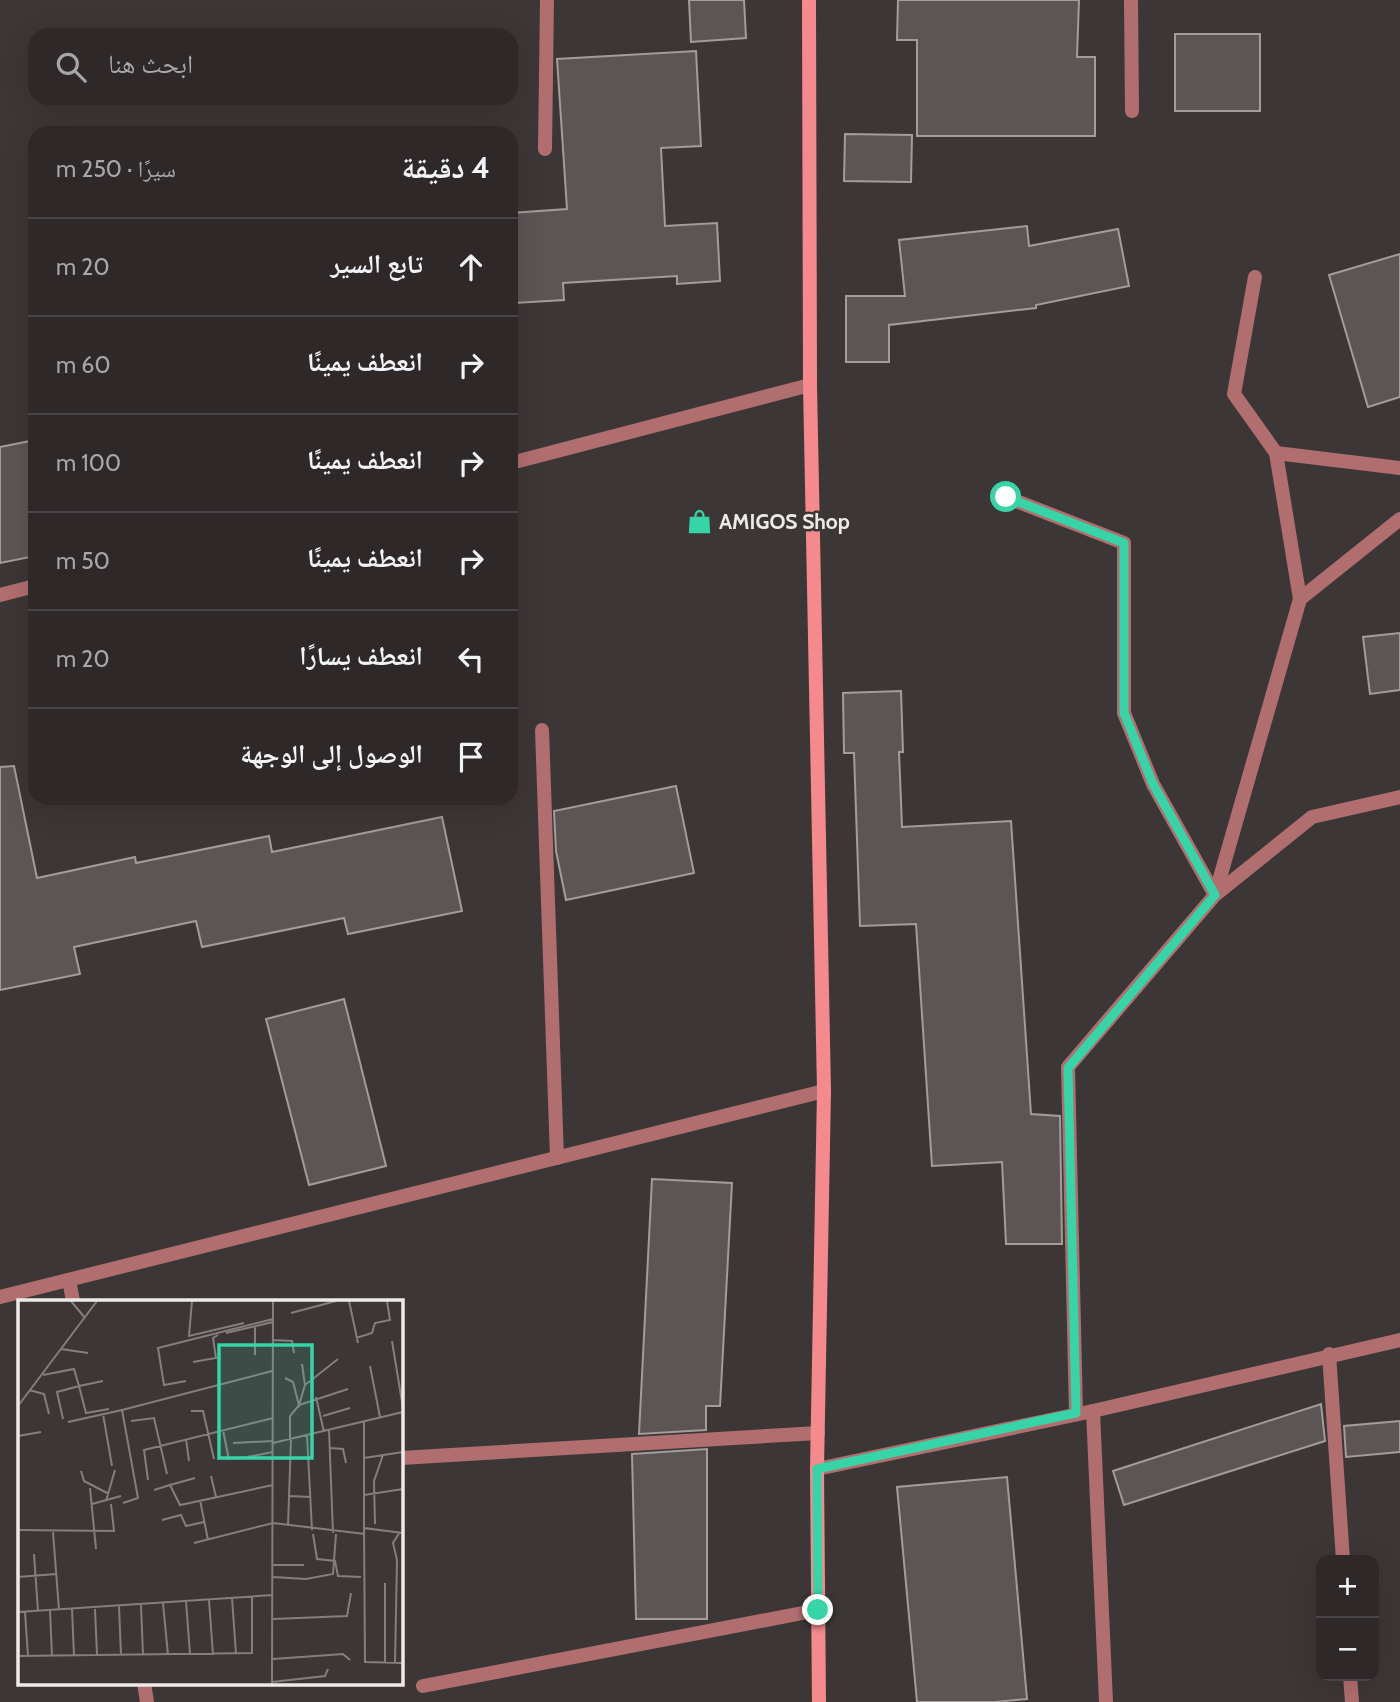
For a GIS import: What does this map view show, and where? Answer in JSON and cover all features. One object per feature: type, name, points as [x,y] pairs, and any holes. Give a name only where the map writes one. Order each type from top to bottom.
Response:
[{"type":"main road","points":[[809,0],[810,385],[824,1091],[817,1469],[819,1702]]},
{"type":"street","points":[[545,149],[547,0]]},
{"type":"street","points":[[1131,0],[1132,111]]},
{"type":"street","points":[[1215,895],[1300,599],[1276,453],[1234,394],[1255,277]]},
{"type":"street","points":[[518,461],[810,385]]},
{"type":"street","points":[[1276,453],[1400,468]]},
{"type":"street","points":[[1006,497],[1124,543],[1124,713],[1153,784],[1215,895]]},
{"type":"street","points":[[1300,599],[1400,519]]},
{"type":"street","points":[[0,595],[28,588]]},
{"type":"street","points":[[541,730],[557,1158]]},
{"type":"street","points":[[1076,1413],[1068,1068],[1215,895],[1312,817],[1400,797]]},
{"type":"street","points":[[0,1297],[824,1091]]},
{"type":"street","points":[[69,1280],[73,1300]]},
{"type":"street","points":[[817,1469],[1093,1411],[1329,1354],[1400,1340]]},
{"type":"street","points":[[1329,1354],[1343,1555]]},
{"type":"street","points":[[1093,1411],[1106,1702]]},
{"type":"street","points":[[402,1458],[818,1433]]},
{"type":"street","points":[[423,1686],[818,1610]]},
{"type":"street","points":[[1350,1681],[1352,1702]]},
{"type":"street","points":[[144,1684],[147,1702]]},
{"type":"building","points":[[689,0],[744,0],[746,38],[691,42]]},
{"type":"building","points":[[898,0],[1079,0],[1077,57],[1095,57],[1095,136],[917,136],[917,40],[897,40]]},
{"type":"building","points":[[1175,34],[1260,34],[1260,111],[1175,111]]},
{"type":"building","points":[[696,51],[701,146],[661,148],[665,226],[717,223],[720,281],[677,284],[677,276],[563,283],[564,300],[518,303],[518,212],[567,209],[557,59]]},
{"type":"building","points":[[845,134],[912,135],[911,182],[844,181]]},
{"type":"building","points":[[1027,226],[1029,246],[1118,229],[1129,286],[1036,305],[1036,308],[889,325],[889,362],[846,362],[846,296],[905,296],[899,240]]},
{"type":"building","points":[[1400,254],[1400,397],[1368,407],[1329,275]]},
{"type":"building","points":[[28,441],[28,557],[0,563],[0,447]]},
{"type":"building","points":[[1400,633],[1400,690],[1370,694],[1363,637]]},
{"type":"building","points":[[901,691],[903,752],[899,752],[902,827],[1011,821],[1031,1114],[1060,1116],[1062,1244],[1006,1244],[1002,1162],[932,1166],[916,924],[860,926],[854,753],[844,753],[843,693]]},
{"type":"building","points":[[14,766],[37,878],[135,857],[136,863],[269,836],[272,852],[442,817],[462,911],[348,934],[344,918],[202,947],[196,921],[74,947],[80,974],[0,990],[0,767]]},
{"type":"building","points":[[676,786],[694,873],[566,900],[556,851],[554,811]]},
{"type":"building","points":[[344,999],[386,1166],[309,1185],[266,1019]]},
{"type":"building","points":[[652,1179],[732,1183],[720,1406],[706,1406],[706,1430],[639,1434]]},
{"type":"building","points":[[1321,1404],[1325,1441],[1124,1505],[1113,1471]]},
{"type":"building","points":[[1400,1421],[1400,1452],[1346,1457],[1344,1426]]},
{"type":"building","points":[[707,1449],[707,1619],[636,1619],[632,1454]]},
{"type":"building","points":[[1007,1477],[1027,1699],[995,1702],[917,1702],[897,1487]]},
{"type":"place","name":"AMIGOS Shop","points":[[699,521]]},
{"type":"route","points":[[818,1610],[817,1469],[1076,1413],[1068,1068],[1215,895],[1153,784],[1124,713],[1124,543],[1006,497]]}]
